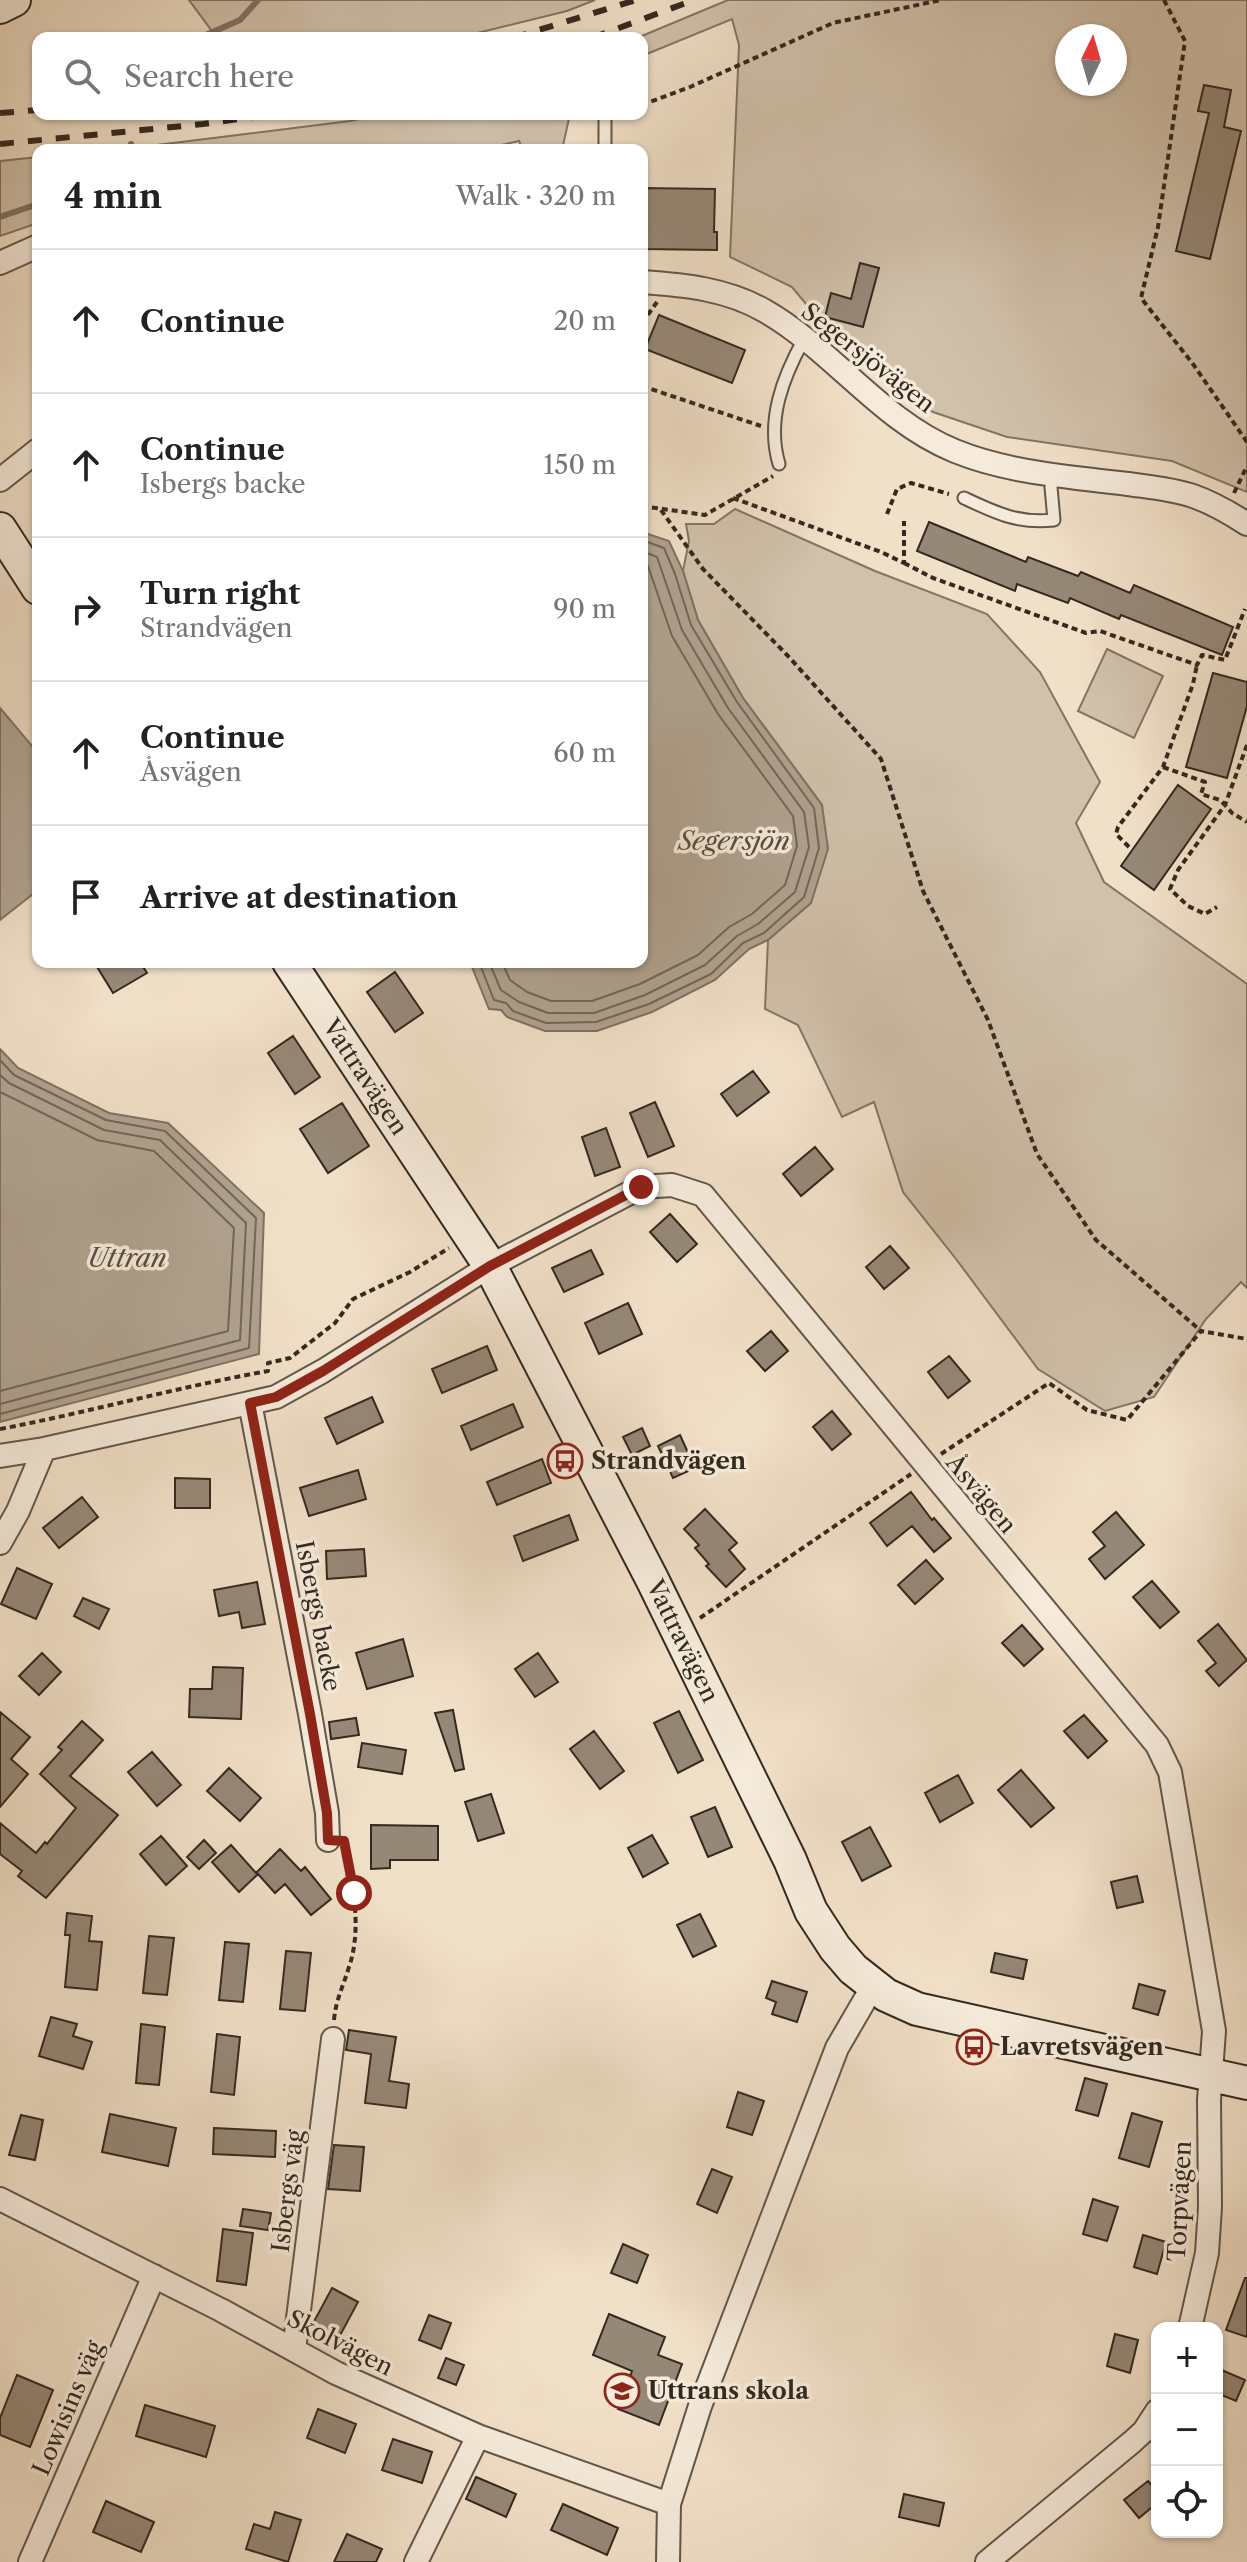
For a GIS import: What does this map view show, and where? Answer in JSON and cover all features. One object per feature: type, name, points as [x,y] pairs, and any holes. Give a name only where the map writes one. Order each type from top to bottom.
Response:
[{"type":"street","points":[[0,7],[14,0]]},
{"type":"street","points":[[0,263],[32,249]]},
{"type":"street","name":"Segersjövägen","points":[[648,283],[707,289],[765,311],[804,339],[893,413],[954,451],[1018,469],[1174,491],[1223,509],[1247,524]]},
{"type":"street","points":[[0,480],[32,455]]},
{"type":"street","points":[[0,529],[32,579]]},
{"type":"street","name":"Vattravägen","points":[[293,968],[490,1266],[679,1634],[790,1860],[811,1911],[835,1948],[873,1986],[917,2009],[1247,2083]]},
{"type":"street","name":"Åsvägen","points":[[490,1266],[641,1187],[672,1185],[703,1195],[1157,1745],[1170,1772],[1208,1984],[1214,2031],[1210,2074]]},
{"type":"street","points":[[0,1456],[276,1397],[490,1266]]},
{"type":"street","name":"Isbergs backe","points":[[250,1403],[310,1714],[327,1813],[328,1840]]},
{"type":"street","points":[[0,1543],[18,1511],[44,1449]]},
{"type":"street","points":[[668,2562],[669,2504],[700,2406],[837,2048],[873,1986]]},
{"type":"street","name":"Isbergs väg","points":[[294,2350],[333,2039]]},
{"type":"street","name":"Torpvägen","points":[[1191,2322],[1207,2253],[1210,2074]]},
{"type":"street","name":"Skolvägen","points":[[0,2199],[154,2276],[336,2373],[478,2436],[669,2504]]},
{"type":"street","name":"Lowisins väg","points":[[30,2562],[154,2276]]},
{"type":"street","points":[[987,2562],[1132,2442],[1151,2420]]},
{"type":"street","points":[[416,2562],[478,2436]]},
{"type":"lane","points":[[605,120],[605,144]]},
{"type":"lane","points":[[780,468],[772,429],[785,376],[804,339]]},
{"type":"lane","points":[[964,498],[1000,515],[1031,523],[1054,520],[1051,487],[1054,474]]},
{"type":"path","points":[[648,103],[833,23],[941,0]]},
{"type":"path","points":[[1164,0],[1185,41],[1158,227],[1141,298],[1193,364],[1247,442]]},
{"type":"path","points":[[648,315],[659,299]]},
{"type":"path","points":[[648,388],[772,429]]},
{"type":"path","points":[[1231,498],[1247,466]]},
{"type":"path","points":[[648,507],[705,515],[780,468]]},
{"type":"path","points":[[887,514],[897,489],[911,483],[964,498]]},
{"type":"path","points":[[733,498],[881,552],[933,578],[1086,633],[1100,631],[1197,665]]},
{"type":"path","points":[[661,510],[703,569],[788,656],[881,759],[923,891],[988,1020],[1037,1154],[1096,1240],[1201,1331],[1247,1339]]},
{"type":"path","points":[[904,521],[904,563]]},
{"type":"path","points":[[1129,847],[1116,834],[1118,827],[1163,767],[1202,655],[1225,660],[1245,609],[1247,613]]},
{"type":"path","points":[[1217,907],[1205,914],[1188,906],[1170,889],[1178,870],[1225,805],[1247,745]]},
{"type":"path","points":[[1163,767],[1205,782],[1201,794],[1220,800],[1247,822]]},
{"type":"path","points":[[0,1429],[184,1386],[268,1371],[268,1363],[290,1358],[335,1323],[353,1299],[435,1257]]},
{"type":"path","points":[[679,1634],[1049,1383],[1087,1410],[1127,1420],[1201,1331]]},
{"type":"path","points":[[328,1840],[344,1841],[354,1893],[355,1939],[350,1967],[336,1997]]},
{"type":"shaded area","points":[[189,0],[595,0],[567,11],[481,32],[213,32]]},
{"type":"shaded area","points":[[728,0],[1247,0],[1247,492],[1172,461],[1007,437],[933,412],[863,363],[827,329],[792,287],[730,257],[739,45],[732,19],[648,54],[648,33]]},
{"type":"shaded area","points":[[569,120],[563,144],[520,144],[519,141],[505,144],[164,144],[350,121]]},
{"type":"shaded area","points":[[32,158],[32,225],[0,236],[0,161]]},
{"type":"shaded area","points":[[735,509],[875,571],[987,614],[1040,672],[1100,782],[1076,823],[1104,882],[1247,984],[1247,1288],[1241,1282],[1206,1319],[1154,1397],[1105,1411],[1038,1369],[903,1192],[874,1102],[842,1117],[798,1025],[765,1009],[768,940],[811,903],[822,805],[743,698],[698,620],[683,571],[689,541],[686,524],[714,524]]},
{"type":"shaded area","points":[[1107,649],[1163,676],[1134,738],[1078,711]]},
{"type":"water","name":"Segersjön","points":[[648,534],[669,541],[683,571],[698,620],[743,698],[822,805],[828,849],[811,903],[768,940],[749,949],[715,980],[652,1012],[597,1031],[545,1031],[507,1017],[501,1010],[489,1009],[472,968],[648,968]]},
{"type":"water","points":[[0,708],[32,746],[32,895],[0,920]]},
{"type":"water","name":"Uttran","points":[[0,1049],[18,1068],[109,1113],[168,1123],[264,1213],[259,1354],[0,1422]]},
{"type":"building","points":[[1204,85],[1231,90],[1224,127],[1241,131],[1210,259],[1176,251],[1209,113],[1198,111]]},
{"type":"building","points":[[648,188],[715,189],[714,232],[717,232],[717,250],[648,249]]},
{"type":"building","points":[[860,263],[879,268],[863,327],[825,317],[831,293],[851,299]]},
{"type":"building","points":[[659,315],[745,350],[732,383],[648,350],[648,342]]},
{"type":"building","points":[[929,522],[1026,562],[1028,557],[1078,576],[1081,572],[1130,593],[1134,585],[1233,627],[1222,655],[1121,615],[1119,619],[1070,598],[1068,603],[1017,584],[1015,591],[917,551]]},
{"type":"building","points":[[1213,673],[1247,682],[1247,706],[1227,778],[1186,767]]},
{"type":"building","points":[[1178,785],[1211,809],[1154,890],[1121,866]]},
{"type":"building","points":[[98,968],[144,968],[147,973],[113,993]]},
{"type":"building","points":[[395,972],[423,1013],[395,1032],[367,992]]},
{"type":"building","points":[[293,1036],[320,1077],[295,1094],[268,1053]]},
{"type":"building","points":[[753,1071],[769,1092],[737,1116],[721,1094]]},
{"type":"building","points":[[655,1102],[674,1146],[648,1157],[630,1113]]},
{"type":"building","points":[[342,1103],[369,1146],[328,1173],[300,1129]]},
{"type":"building","points":[[606,1128],[620,1167],[595,1176],[582,1137]]},
{"type":"building","points":[[815,1147],[833,1169],[801,1196],[783,1174]]},
{"type":"building","points":[[670,1214],[697,1244],[677,1262],[650,1232]]},
{"type":"building","points":[[890,1246],[909,1268],[884,1289],[866,1267]]},
{"type":"building","points":[[591,1250],[603,1274],[564,1292],[552,1268]]},
{"type":"building","points":[[628,1303],[642,1334],[599,1354],[585,1323]]},
{"type":"building","points":[[771,1331],[788,1351],[765,1371],[747,1351]]},
{"type":"building","points":[[487,1346],[497,1370],[442,1393],[432,1369]]},
{"type":"building","points":[[949,1356],[970,1381],[948,1398],[928,1372]]},
{"type":"building","points":[[372,1397],[383,1422],[337,1444],[325,1418]]},
{"type":"building","points":[[513,1404],[523,1427],[471,1450],[461,1426]]},
{"type":"building","points":[[832,1411],[851,1434],[832,1450],[813,1427]]},
{"type":"building","points":[[642,1428],[650,1446],[632,1455],[623,1437]]},
{"type":"building","points":[[680,1435],[695,1468],[673,1478],[658,1446]]},
{"type":"building","points":[[542,1459],[551,1483],[497,1505],[487,1482]]},
{"type":"building","points":[[358,1470],[366,1499],[309,1516],[300,1488]]},
{"type":"building","points":[[175,1478],[210,1479],[210,1508],[175,1508]]},
{"type":"building","points":[[911,1492],[932,1520],[934,1518],[951,1538],[934,1552],[912,1526],[887,1546],[870,1523]]},
{"type":"building","points":[[82,1497],[98,1517],[59,1548],[43,1528]]},
{"type":"building","points":[[705,1509],[737,1543],[729,1550],[745,1569],[726,1587],[706,1566],[709,1564],[695,1548],[699,1545],[684,1529]]},
{"type":"building","points":[[1116,1512],[1144,1545],[1105,1579],[1089,1559],[1105,1546],[1093,1532]]},
{"type":"building","points":[[569,1515],[578,1540],[523,1561],[514,1536]]},
{"type":"building","points":[[364,1549],[366,1576],[327,1579],[326,1551]]},
{"type":"building","points":[[926,1560],[943,1579],[915,1604],[898,1585]]},
{"type":"building","points":[[17,1568],[52,1584],[36,1619],[1,1604]]},
{"type":"building","points":[[1152,1581],[1179,1612],[1160,1628],[1133,1597]]},
{"type":"building","points":[[257,1582],[265,1624],[242,1628],[239,1612],[219,1616],[214,1590]]},
{"type":"building","points":[[83,1598],[109,1609],[99,1629],[74,1616]]},
{"type":"building","points":[[1218,1624],[1247,1660],[1219,1686],[1206,1671],[1216,1663],[1198,1641]]},
{"type":"building","points":[[1022,1625],[1043,1649],[1024,1666],[1002,1643]]},
{"type":"building","points":[[403,1639],[413,1676],[367,1689],[356,1653]]},
{"type":"building","points":[[42,1653],[61,1672],[39,1695],[19,1676]]},
{"type":"building","points":[[538,1653],[558,1682],[535,1697],[515,1669]]},
{"type":"building","points":[[213,1667],[243,1668],[241,1719],[189,1717],[190,1689],[212,1689]]},
{"type":"building","points":[[453,1710],[464,1769],[455,1771],[435,1713]]},
{"type":"building","points":[[679,1711],[703,1760],[678,1773],[654,1723]]},
{"type":"building","points":[[0,1712],[30,1737],[11,1759],[28,1774],[0,1807]]},
{"type":"building","points":[[1084,1715],[1107,1741],[1088,1758],[1064,1731]]},
{"type":"building","points":[[356,1718],[359,1735],[331,1739],[329,1722]]},
{"type":"building","points":[[82,1721],[103,1740],[70,1776],[118,1815],[46,1898],[18,1876],[22,1871],[0,1854],[0,1823],[36,1853],[76,1808],[40,1774],[62,1750],[58,1747]]},
{"type":"building","points":[[594,1731],[624,1771],[600,1789],[570,1749]]},
{"type":"building","points":[[362,1743],[406,1750],[402,1774],[358,1767]]},
{"type":"building","points":[[152,1752],[181,1785],[157,1806],[128,1772]]},
{"type":"building","points":[[229,1768],[261,1798],[240,1821],[207,1791]]},
{"type":"building","points":[[1021,1770],[1054,1808],[1031,1827],[998,1790]]},
{"type":"building","points":[[958,1775],[973,1803],[940,1822],[925,1793]]},
{"type":"building","points":[[491,1794],[504,1833],[478,1841],[465,1802]]},
{"type":"building","points":[[715,1807],[732,1847],[708,1857],[691,1817]]},
{"type":"building","points":[[371,1825],[438,1826],[438,1860],[390,1860],[390,1868],[371,1869]]},
{"type":"building","points":[[870,1827],[891,1866],[862,1881],[842,1842]]},
{"type":"building","points":[[652,1835],[668,1863],[643,1877],[628,1848]]},
{"type":"building","points":[[161,1836],[187,1866],[166,1885],[140,1854]]},
{"type":"building","points":[[204,1840],[216,1853],[199,1869],[187,1857]]},
{"type":"building","points":[[231,1845],[256,1873],[280,1849],[301,1871],[305,1867],[331,1899],[311,1915],[285,1884],[275,1893],[258,1874],[239,1892],[212,1862]]},
{"type":"building","points":[[1137,1876],[1143,1902],[1117,1908],[1111,1882]]},
{"type":"building","points":[[67,1913],[92,1916],[89,1941],[102,1942],[97,1990],[65,1987],[70,1935],[65,1935]]},
{"type":"building","points":[[700,1914],[716,1946],[693,1957],[677,1925]]},
{"type":"building","points":[[149,1936],[174,1938],[167,1995],[143,1993]]},
{"type":"building","points":[[225,1942],[249,1944],[243,2002],[219,2000]]},
{"type":"building","points":[[286,1951],[311,1953],[305,2011],[280,2009]]},
{"type":"building","points":[[995,1953],[1027,1960],[1023,1979],[991,1972]]},
{"type":"building","points":[[772,1981],[807,1992],[797,2022],[772,2014],[776,2002],[766,1998]]},
{"type":"building","points":[[1139,1984],[1165,1991],[1158,2015],[1133,2008]]},
{"type":"building","points":[[51,2017],[77,2024],[73,2036],[92,2042],[83,2069],[39,2056]]},
{"type":"building","points":[[141,2024],[165,2027],[159,2085],[136,2083]]},
{"type":"building","points":[[349,2030],[396,2037],[389,2081],[409,2084],[406,2108],[365,2103],[371,2054],[346,2050]]},
{"type":"building","points":[[217,2034],[240,2037],[234,2095],[211,2092]]},
{"type":"building","points":[[1085,2078],[1107,2084],[1098,2116],[1076,2110]]},
{"type":"building","points":[[738,2092],[764,2101],[752,2135],[727,2127]]},
{"type":"building","points":[[1132,2113],[1162,2122],[1149,2167],[1119,2158]]},
{"type":"building","points":[[110,2114],[176,2128],[168,2166],[102,2152]]},
{"type":"building","points":[[21,2115],[43,2120],[35,2160],[9,2155]]},
{"type":"building","points":[[214,2128],[276,2131],[275,2157],[213,2154]]},
{"type":"building","points":[[334,2145],[364,2147],[360,2191],[328,2189]]},
{"type":"building","points":[[712,2169],[732,2177],[717,2213],[697,2204]]},
{"type":"building","points":[[1093,2199],[1118,2207],[1107,2241],[1083,2234]]},
{"type":"building","points":[[243,2209],[271,2213],[268,2230],[240,2226]]},
{"type":"building","points":[[223,2229],[253,2233],[246,2285],[217,2281]]},
{"type":"building","points":[[1143,2235],[1166,2242],[1157,2274],[1134,2267]]},
{"type":"building","points":[[623,2244],[648,2255],[637,2283],[611,2273]]},
{"type":"building","points":[[1247,2278],[1247,2337],[1226,2330]]},
{"type":"building","points":[[332,2288],[358,2302],[337,2341],[311,2327]]},
{"type":"building","points":[[609,2314],[665,2337],[658,2355],[682,2364],[659,2425],[618,2409],[632,2371],[593,2355]]},
{"type":"building","points":[[429,2315],[451,2323],[441,2349],[419,2340]]},
{"type":"building","points":[[1115,2334],[1138,2340],[1130,2373],[1107,2366]]},
{"type":"building","points":[[446,2358],[464,2365],[456,2385],[438,2378]]},
{"type":"building","points":[[1223,2371],[1245,2380],[1236,2401],[1223,2396]]},
{"type":"building","points":[[17,2375],[53,2390],[30,2447],[0,2435],[0,2418]]},
{"type":"building","points":[[145,2405],[215,2426],[206,2457],[136,2436]]},
{"type":"building","points":[[318,2409],[356,2424],[345,2453],[307,2438]]},
{"type":"building","points":[[393,2439],[432,2452],[422,2483],[382,2470]]},
{"type":"building","points":[[476,2477],[516,2494],[506,2517],[466,2499]]},
{"type":"building","points":[[1148,2481],[1151,2484],[1151,2508],[1139,2518],[1124,2500]]},
{"type":"building","points":[[904,2494],[944,2503],[939,2526],[899,2517]]},
{"type":"building","points":[[106,2501],[154,2522],[141,2552],[93,2532]]},
{"type":"building","points":[[563,2504],[618,2528],[607,2555],[551,2530]]},
{"type":"building","points":[[275,2512],[301,2520],[288,2562],[246,2549],[254,2524],[270,2529]]},
{"type":"building","points":[[347,2534],[382,2549],[376,2562],[334,2562]]},
{"type":"waterway","points":[[213,32],[240,20],[258,0]]},
{"type":"waterway","points":[[0,217],[32,206]]},
{"type":"railway","points":[[532,32],[636,0]]},
{"type":"railway","points":[[608,32],[694,0]]},
{"type":"railway","points":[[0,113],[32,110]]},
{"type":"railway","points":[[0,144],[232,120]]},
{"type":"place","name":"Strandvägen","points":[[565,1461]]},
{"type":"place","name":"Lavretsvägen","points":[[974,2047]]},
{"type":"place","name":"Uttrans skola","points":[[622,2391]]},
{"type":"route","points":[[354,1893],[344,1841],[328,1840],[327,1813],[310,1714],[250,1403],[276,1397],[490,1266],[641,1187]]}]
